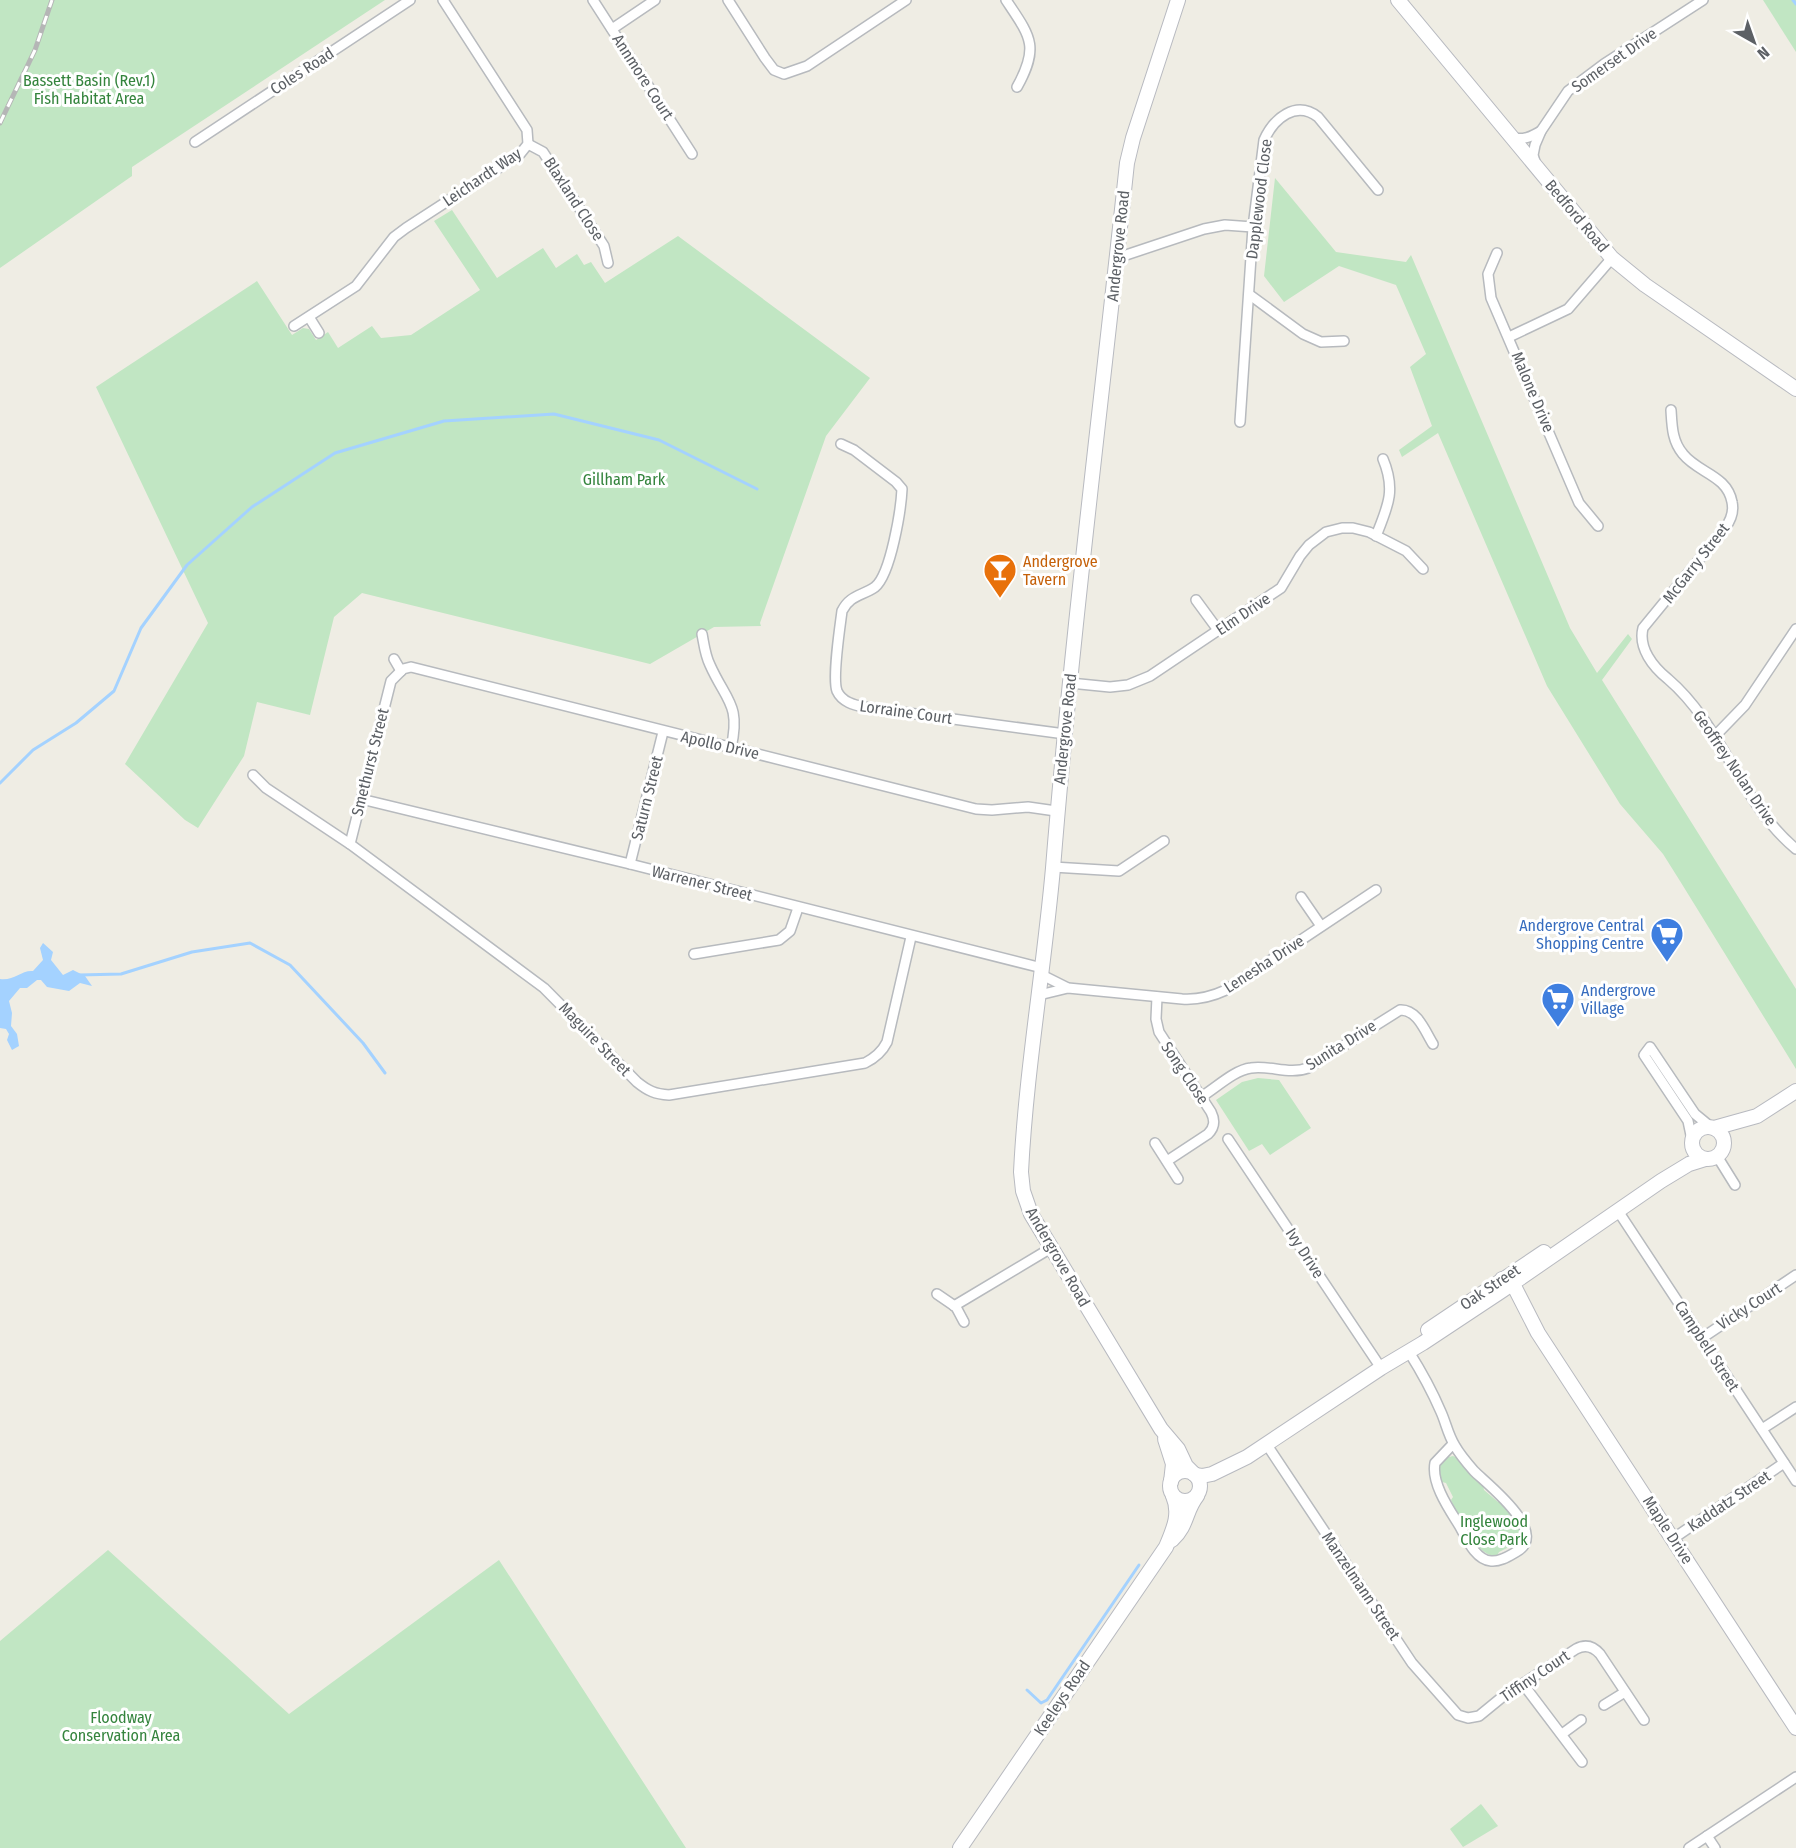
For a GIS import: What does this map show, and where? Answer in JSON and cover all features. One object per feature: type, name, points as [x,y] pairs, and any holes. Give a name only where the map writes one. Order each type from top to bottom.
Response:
[{"type":"street","name":"Coles Road","points":[[195,142],[410,0]]},
{"type":"street","name":"Leichardt Way","points":[[294,326],[356,286],[394,237],[520,154],[528,144],[527,130],[443,0]]},
{"type":"street","name":"Annmore Court","points":[[593,0],[692,154]]},
{"type":"street","points":[[612,28],[655,0]]},
{"type":"street","points":[[728,0],[774,70],[784,74],[807,66],[906,0]]},
{"type":"street","points":[[1006,0],[1028,33],[1030,59],[1017,87]]},
{"type":"street","name":"Andergrove Road","points":[[1178,0],[1127,163],[1083,552],[1021,1177],[1028,1207],[1051,1248],[1161,1429],[1178,1449],[1184,1463],[1194,1475]]},
{"type":"street","name":"Bedford Road","points":[[1398,0],[1612,258],[1645,285],[1796,389]]},
{"type":"street","name":"Somerset Drive","points":[[1537,168],[1533,155],[1534,145],[1568,91],[1604,64],[1703,0]]},
{"type":"street","name":"Dapplewood Close","points":[[1240,422],[1253,226],[1264,140],[1269,129],[1287,113],[1297,109],[1308,109],[1318,117],[1378,190]]},
{"type":"street","points":[[1512,138],[1521,140],[1541,131]]},
{"type":"street","name":"Blaxland Close","points":[[528,144],[543,152],[604,246],[608,263]]},
{"type":"street","points":[[1117,258],[1204,228],[1225,225],[1253,226]]},
{"type":"street","name":"Malone Drive","points":[[1497,253],[1488,274],[1491,298],[1579,503],[1598,526]]},
{"type":"street","points":[[1509,337],[1568,309],[1612,258]]},
{"type":"street","points":[[1250,295],[1303,334],[1321,342],[1344,341]]},
{"type":"street","points":[[309,317],[319,333]]},
{"type":"street","name":"McGarry Street","points":[[1671,410],[1672,433],[1680,450],[1690,462],[1723,483],[1730,495],[1732,505],[1731,516],[1725,528],[1643,628],[1641,639],[1647,654],[1658,670],[1676,686]]},
{"type":"street","name":"Lorraine Court","points":[[841,444],[854,450],[897,482],[902,489],[894,542],[882,580],[874,588],[846,603],[842,611],[837,692],[850,704],[864,707],[1065,734]]},
{"type":"street","points":[[1376,536],[1389,502],[1391,486],[1389,472],[1383,459]]},
{"type":"street","name":"Elm Drive","points":[[1070,683],[1110,687],[1128,685],[1150,676],[1281,588],[1300,556],[1309,545],[1326,532],[1353,528],[1376,536],[1409,554],[1423,569]]},
{"type":"street","points":[[1197,600],[1218,630]]},
{"type":"street","points":[[1715,736],[1745,705],[1796,629]]},
{"type":"street","points":[[702,634],[710,666],[734,710],[735,728],[731,748]]},
{"type":"street","points":[[393,659],[401,671]]},
{"type":"street","name":"Apollo Drive","points":[[401,671],[411,667],[976,809],[1028,807],[1056,811]]},
{"type":"street","name":"Smethurst Street","points":[[350,844],[391,681],[401,671]]},
{"type":"street","name":"Geoffrey Nolan Drive","points":[[1676,686],[1698,710],[1780,835],[1796,849]]},
{"type":"street","name":"Saturn Street","points":[[630,864],[663,732]]},
{"type":"street","name":"Maguire Street","points":[[253,776],[266,788],[350,844],[544,988],[637,1082],[648,1091],[658,1094],[675,1094],[865,1064],[873,1060],[884,1049],[887,1042],[911,937]]},
{"type":"street","name":"Warrener Street","points":[[361,799],[630,864],[1042,972]]},
{"type":"street","points":[[1053,867],[1119,871],[1164,841]]},
{"type":"street","name":"Lenesha Drive","points":[[1039,995],[1068,988],[1192,1000],[1216,994],[1376,890]]},
{"type":"street","points":[[1301,897],[1321,927]]},
{"type":"street","points":[[694,954],[779,940],[790,931],[798,908]]},
{"type":"street","name":"Lenesha Drive","points":[[1042,972],[1068,988]]},
{"type":"street","name":"Song Close","points":[[1157,997],[1156,1019],[1159,1032],[1213,1116],[1212,1130],[1167,1161]]},
{"type":"street","name":"Sunita Drive","points":[[1202,1097],[1246,1069],[1296,1071],[1308,1068],[1400,1010],[1413,1013],[1433,1044]]},
{"type":"street","points":[[1647,1051],[1693,1111],[1723,1136],[1715,1155],[1696,1154],[1688,1121],[1647,1051]]},
{"type":"street","name":"Oak Street","points":[[1194,1475],[1212,1474],[1266,1445],[1661,1181],[1689,1164],[1715,1155],[1735,1133],[1796,1092]]},
{"type":"street","name":"Oak Street","points":[[1713,1128],[1747,1120],[1767,1111]]},
{"type":"street","points":[[1692,1142],[1699,1130],[1713,1128]]},
{"type":"street","name":"Ivy Drive","points":[[1228,1139],[1381,1368]]},
{"type":"street","name":"Oak Street","points":[[1661,1181],[1674,1170],[1692,1142]]},
{"type":"street","points":[[1155,1143],[1178,1179]]},
{"type":"street","points":[[1715,1155],[1736,1185]]},
{"type":"street","name":"Campbell Street","points":[[1612,1214],[1702,1338],[1796,1481]]},
{"type":"street","points":[[954,1306],[1051,1248]]},
{"type":"street","name":"Vicky Court","points":[[1702,1338],[1796,1275]]},
{"type":"street","name":"Maple Drive","points":[[1506,1284],[1528,1309],[1538,1333],[1796,1728]]},
{"type":"street","points":[[937,1294],[954,1306],[964,1322]]},
{"type":"street","points":[[1408,1349],[1436,1401],[1453,1444],[1475,1472],[1511,1506],[1525,1530],[1526,1539],[1521,1549],[1499,1561],[1486,1560],[1475,1550],[1453,1514],[1436,1479],[1435,1463],[1453,1444]]},
{"type":"street","points":[[1762,1429],[1796,1407]]},
{"type":"street","name":"Andergrove Road","points":[[1161,1429],[1173,1464],[1172,1489]]},
{"type":"street","name":"Manzelmann Street","points":[[1266,1445],[1412,1664],[1454,1712],[1466,1718]]},
{"type":"street","name":"Oak Street","points":[[1197,1495],[1233,1471],[1247,1457]]},
{"type":"street","name":"Kaddatz Street","points":[[1674,1538],[1784,1463]]},
{"type":"street","points":[[1186,1471],[1194,1475],[1200,1483],[1197,1495],[1185,1501],[1172,1489],[1173,1477],[1186,1471]]},
{"type":"street","name":"Keeleys Road","points":[[1165,1548],[1176,1516],[1172,1489]]},
{"type":"street","name":"Keeleys Road","points":[[960,1848],[1165,1548],[1184,1526],[1197,1495]]},
{"type":"street","name":"Tiffiny Court","points":[[1466,1718],[1479,1716],[1523,1683],[1577,1648],[1587,1646],[1594,1648],[1600,1654],[1644,1720]]},
{"type":"street","points":[[1523,1683],[1582,1762]]},
{"type":"street","points":[[1604,1705],[1625,1692]]},
{"type":"street","points":[[1562,1734],[1581,1720]]},
{"type":"street","points":[[1689,1848],[1796,1778]]},
{"type":"street","points":[[1707,1836],[1715,1848]]},
{"type":"green space","name":"Bassett Basin (Rev.1) Fish Habitat Area","points":[[0,0],[385,0],[132,167],[132,176],[0,268]]},
{"type":"green space","points":[[1763,0],[1796,0],[1796,52]]},
{"type":"green space","points":[[1275,178],[1336,252],[1406,262],[1411,255],[1570,628],[1597,673],[1628,634],[1632,639],[1602,680],[1796,989],[1796,1069],[1663,854],[1620,804],[1547,686],[1438,433],[1402,457],[1399,450],[1432,426],[1410,367],[1426,354],[1396,285],[1339,266],[1284,302],[1264,276]]},
{"type":"green space","name":"Gillham Park","points":[[452,210],[497,278],[543,248],[556,268],[577,254],[584,265],[591,262],[605,283],[678,236],[870,378],[826,436],[760,623],[761,626],[714,627],[650,664],[362,593],[334,617],[310,715],[257,702],[244,756],[198,828],[185,820],[125,764],[208,623],[96,387],[257,281],[292,335],[303,328],[309,329],[316,340],[328,332],[338,348],[372,326],[381,338],[411,335],[480,290],[434,221]]},
{"type":"green space","points":[[1258,1078],[1279,1080],[1311,1128],[1270,1155],[1262,1144],[1249,1151],[1216,1100],[1242,1082]]},
{"type":"green space","name":"Inglewood Close Park","points":[[1453,1456],[1458,1458],[1483,1485],[1484,1490],[1498,1502],[1501,1501],[1513,1516],[1520,1534],[1517,1546],[1513,1545],[1499,1552],[1497,1556],[1490,1555],[1476,1544],[1451,1500],[1453,1497],[1446,1483],[1442,1482],[1440,1477],[1439,1464],[1445,1458]]},
{"type":"green space","name":"Floodway Conservation Area","points":[[108,1550],[289,1714],[499,1560],[686,1848],[0,1848],[0,1641]]},
{"type":"green space","points":[[1481,1804],[1498,1826],[1463,1847],[1450,1829]]},
{"type":"water","points":[[43,943],[53,952],[51,960],[63,975],[73,970],[85,976],[92,986],[80,983],[69,991],[47,987],[41,980],[37,980],[27,988],[20,988],[9,1001],[12,1013],[11,1026],[17,1034],[19,1046],[12,1050],[7,1040],[9,1034],[6,1029],[0,1028],[0,979],[33,971],[43,960],[40,948]]},
{"type":"waterway","points":[[1793,0],[1796,4]]},
{"type":"waterway","points":[[0,783],[33,750],[76,723],[114,691],[141,628],[187,565],[252,507],[335,453],[444,421],[554,414],[659,440],[757,489]]},
{"type":"waterway","points":[[79,975],[121,974],[192,952],[250,943],[290,965],[363,1043],[385,1073]]},
{"type":"waterway","points":[[1027,1690],[1041,1703],[1047,1700],[1139,1565]]},
{"type":"railway","points":[[0,123],[35,50],[52,0]]},
{"type":"place","name":"Andergrove Tavern","points":[[1000,599]]},
{"type":"place","name":"Andergrove Central Shopping Centre","points":[[1667,963]]},
{"type":"place","name":"Andergrove Village","points":[[1558,1028]]}]
